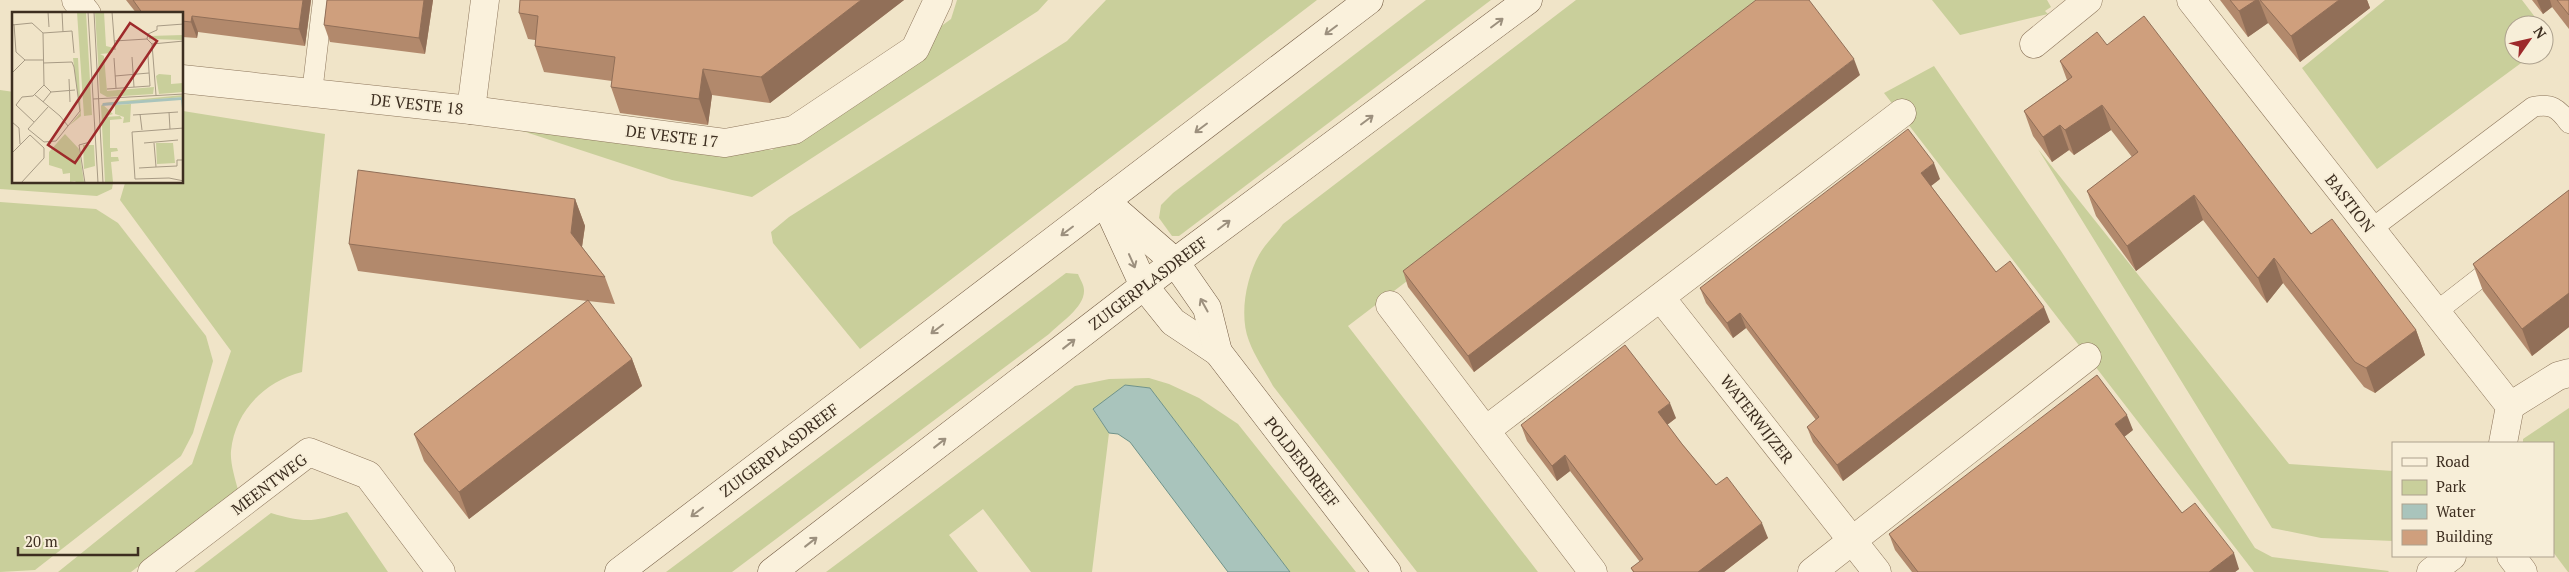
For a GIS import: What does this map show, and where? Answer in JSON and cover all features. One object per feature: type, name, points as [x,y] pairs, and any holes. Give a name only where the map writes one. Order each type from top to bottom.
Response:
[{"type":"street","points":[[76,0],[85,12]]},
{"type":"street","name":"DE VESTE 18","points":[[184,79],[471,110],[485,0]]},
{"type":"street","name":"DE VESTE 17","points":[[471,110],[725,143],[794,130],[915,49],[938,0]]},
{"type":"street","name":"ZUIGERPLASDREEF","points":[[618,572],[1369,0]]},
{"type":"street","name":"ZUIGERPLASDREEF","points":[[772,572],[1175,262],[1528,0]]},
{"type":"street","points":[[2034,44],[2088,0]]},
{"type":"street","name":"BASTION","points":[[2191,0],[2510,406]]},
{"type":"street","points":[[1486,430],[1902,113]]},
{"type":"street","name":"POLDERDREEF","points":[[1105,201],[1175,262],[1207,308],[1218,352]]},
{"type":"street","name":"POLDERDREEF","points":[[1105,201],[1144,286],[1173,322],[1218,352],[1387,572]]},
{"type":"street","name":"WATERWIJZER","points":[[1661,298],[1877,572]]},
{"type":"street","points":[[1390,305],[1593,572]]},
{"type":"street","points":[[1812,572],[2088,357]]},
{"type":"street","points":[[2502,442],[2510,406],[2558,376],[2569,373]]},
{"type":"street","name":"MEENTWEG","points":[[152,572],[309,452],[368,475],[441,572]]},
{"type":"street","points":[[2430,572],[2451,557]]},
{"type":"street","points":[[2511,557],[2524,572]]},
{"type":"lane","points":[[312,93],[323,0]]},
{"type":"lane","points":[[2370,230],[2533,107],[2545,104],[2558,109],[2569,122]]},
{"type":"lane","points":[[2436,312],[2514,251]]},
{"type":"green space","points":[[957,0],[1048,0],[1038,11],[752,197],[672,180],[495,122],[496,108],[772,150],[951,19]]},
{"type":"green space","points":[[1106,0],[1317,0],[860,349],[773,243],[771,232],[789,217],[1067,41]]},
{"type":"green space","points":[[1426,0],[1491,0],[1179,236],[1172,236],[1159,218],[1161,205],[1173,193]]},
{"type":"green space","points":[[1576,0],[1776,0],[1348,326],[1538,572],[1417,572],[1273,386],[1257,358],[1246,331],[1244,309],[1247,286],[1254,264],[1261,251],[1283,224]]},
{"type":"green space","points":[[1932,0],[2047,0],[2051,7],[2045,11],[2048,14],[1960,35]]},
{"type":"green space","points":[[2385,0],[2522,0],[2533,15],[2504,15],[2504,65],[2518,65],[2377,169],[2302,68]]},
{"type":"green space","points":[[1934,66],[2061,251],[2255,548],[2272,557],[2388,572],[2254,572],[1884,93]]},
{"type":"green space","points":[[0,90],[12,92],[12,184],[113,184],[112,189],[97,196],[0,189]]},
{"type":"green space","points":[[184,111],[325,134],[302,372],[275,383],[264,391],[245,411],[238,423],[231,456],[238,490],[131,572],[58,572],[192,464],[231,351],[120,200],[125,184],[184,184]]},
{"type":"green space","points":[[2038,149],[2289,464],[2392,471],[2392,541],[2321,538],[2272,528]]},
{"type":"green space","points":[[0,202],[96,209],[118,223],[206,336],[213,361],[193,433],[181,456],[35,570],[0,572]]},
{"type":"green space","points":[[1066,273],[1078,274],[1084,290],[1080,303],[1065,320],[1049,334],[732,572],[666,572]]},
{"type":"green space","points":[[1149,378],[1169,384],[1199,398],[1238,424],[1356,572],[1290,572],[1150,388],[1125,385],[1093,410],[1109,433],[1092,572],[1031,572],[983,509],[949,535],[978,572],[826,572],[1075,386],[1109,379]]},
{"type":"green space","points":[[2569,408],[2569,572],[2554,553],[2554,442],[2523,442],[2523,439]]},
{"type":"green space","points":[[347,512],[388,572],[194,572],[271,513],[309,520]]},
{"type":"water","points":[[1125,385],[1150,388],[1290,572],[1228,572],[1130,442],[1118,434],[1109,433],[1093,409]]},
{"type":"building","points":[[133,0],[303,0],[299,29],[192,16],[191,22],[184,21],[184,12],[142,12]]},
{"type":"building","points":[[327,0],[424,0],[419,38],[324,25]]},
{"type":"building","points":[[520,0],[861,0],[761,77],[703,69],[699,99],[611,87],[615,57],[535,46],[538,16],[519,13]]},
{"type":"building","points":[[1756,0],[1809,0],[1854,59],[1468,356],[1403,271]]},
{"type":"building","points":[[2230,0],[2256,0],[2239,11]]},
{"type":"building","points":[[2260,0],[2339,0],[2291,36]]},
{"type":"building","points":[[2557,0],[2569,0],[2569,15]]},
{"type":"building","points":[[2144,16],[2311,234],[2332,219],[2416,330],[2366,368],[2355,362],[2274,258],[2258,278],[2194,195],[2127,246],[2087,191],[2138,152],[2102,105],[2065,130],[2060,125],[2043,137],[2024,111],[2072,77],[2060,61],[2097,32],[2107,45]]},
{"type":"building","points":[[1908,129],[1934,163],[1921,173],[1996,272],[2010,261],[2044,307],[1837,465],[1807,427],[1819,417],[1740,313],[1727,323],[1700,288]]},
{"type":"building","points":[[358,170],[575,199],[571,233],[605,277],[349,244]]},
{"type":"building","points":[[2569,190],[2569,293],[2522,329],[2473,264]]},
{"type":"building","points":[[588,300],[632,359],[459,492],[414,434]]},
{"type":"building","points":[[1625,345],[1670,403],[1658,412],[1682,444],[1716,485],[1727,477],[1762,523],[1698,572],[1634,572],[1631,568],[1643,559],[1565,455],[1552,466],[1521,425]]},
{"type":"building","points":[[2097,375],[2127,415],[2115,424],[2155,478],[2182,513],[2195,503],[2234,553],[2209,572],[1918,572],[1889,534]]}]
